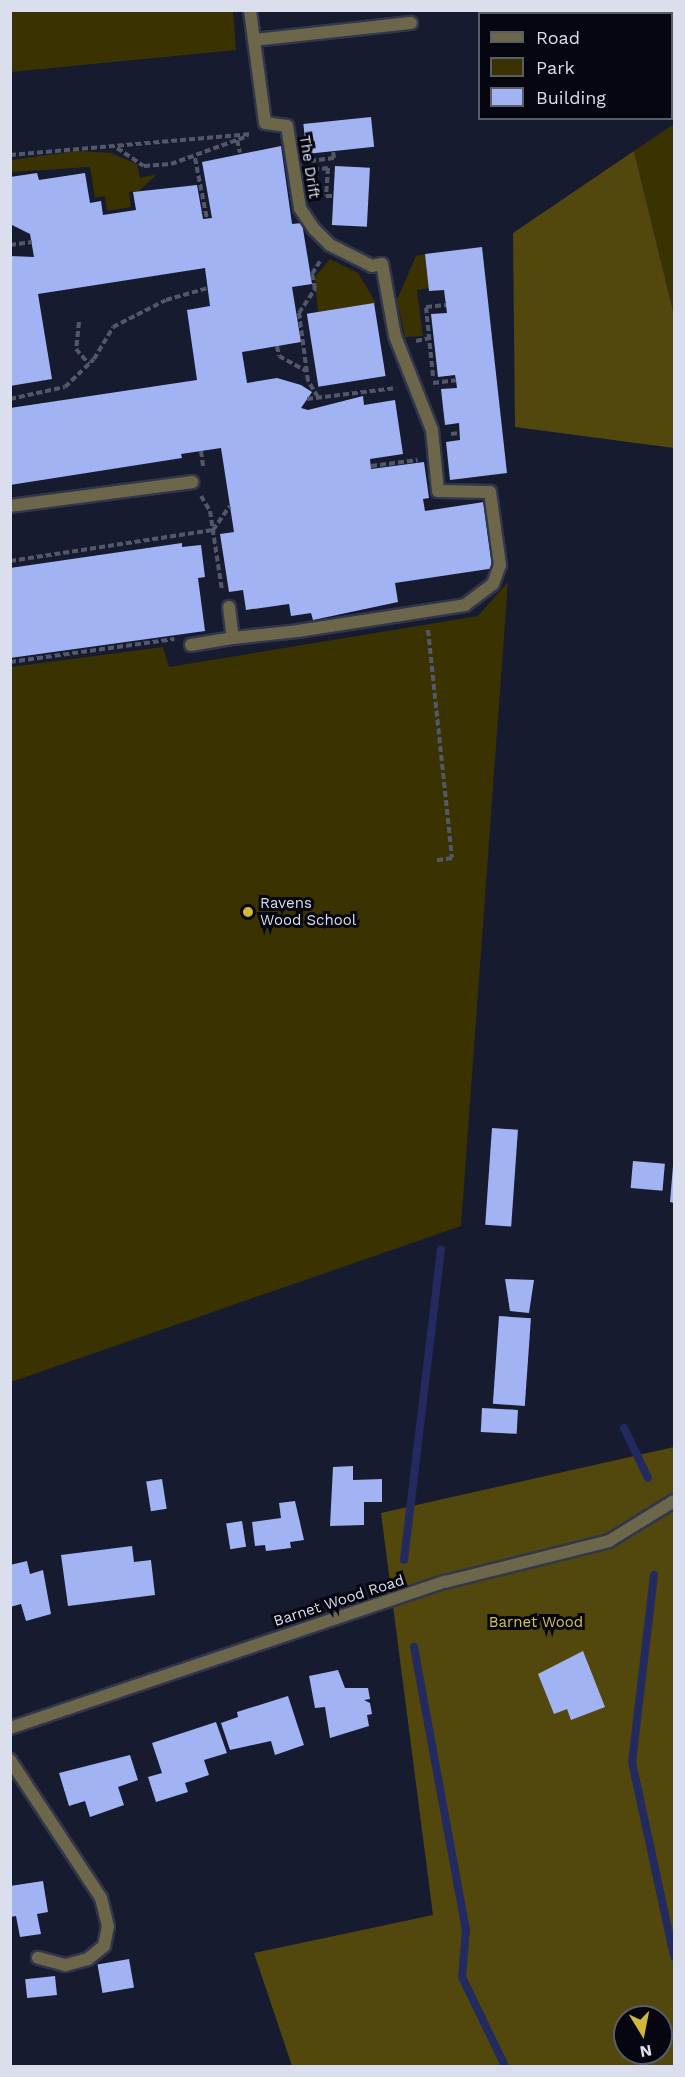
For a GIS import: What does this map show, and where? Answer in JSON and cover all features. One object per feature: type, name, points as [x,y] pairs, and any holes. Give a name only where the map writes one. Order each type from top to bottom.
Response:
[{"type":"street","name":"The Drift","points":[[250,10],[265,123],[287,126],[300,208],[330,245],[372,266],[382,264],[395,336],[414,386]]},
{"type":"street","points":[[254,40],[411,23]]},
{"type":"street","points":[[191,645],[426,611],[465,604],[483,594],[500,565],[490,492],[438,491],[432,430],[414,386]]},
{"type":"street","points":[[10,506],[192,482]]},
{"type":"street","points":[[229,608],[233,638]]},
{"type":"street","name":"Barnet Wood Road","points":[[10,1728],[434,1586],[609,1541],[675,1502]]},
{"type":"street","points":[[10,1760],[101,1898],[108,1926],[104,1946],[88,1959],[65,1965],[38,1958]]},
{"type":"path","points":[[10,155],[288,132]]},
{"type":"path","points":[[116,147],[144,166],[195,158],[253,134]]},
{"type":"path","points":[[236,135],[240,153]]},
{"type":"path","points":[[304,162],[334,158],[333,152]]},
{"type":"path","points":[[195,158],[207,219]]},
{"type":"path","points":[[294,173],[328,168],[326,196],[333,196]]},
{"type":"path","points":[[10,245],[32,242]]},
{"type":"path","points":[[318,397],[307,372],[298,313],[315,289],[312,274],[330,245]]},
{"type":"path","points":[[10,399],[65,387],[89,364],[113,327],[166,300],[208,288]]},
{"type":"path","points":[[434,383],[426,307],[446,305]]},
{"type":"path","points":[[79,322],[76,349],[89,364]]},
{"type":"path","points":[[277,346],[279,356],[307,372]]},
{"type":"path","points":[[306,365],[314,364]]},
{"type":"path","points":[[307,399],[456,380]]},
{"type":"path","points":[[371,466],[434,458]]},
{"type":"path","points":[[192,482],[210,511],[229,608]]},
{"type":"path","points":[[10,561],[213,530],[230,506]]},
{"type":"path","points":[[426,611],[452,858],[434,861]]},
{"type":"path","points":[[10,662],[179,639],[191,645]]},
{"type":"green space","points":[[11,10],[233,11],[236,50],[11,72]]},
{"type":"green space","points":[[674,124],[674,315],[634,151]]},
{"type":"green space","points":[[77,151],[111,153],[137,164],[140,178],[157,174],[139,191],[129,192],[131,207],[107,211],[105,196],[95,198],[90,167],[11,172],[11,160]]},
{"type":"green space","points":[[634,151],[674,315],[674,448],[515,427],[513,233]]},
{"type":"green space","points":[[425,254],[429,288],[417,290],[423,336],[405,337],[397,300],[416,256]]},
{"type":"green space","points":[[330,259],[358,273],[376,303],[318,312],[315,277]]},
{"type":"green space","points":[[508,582],[461,1226],[11,1382],[11,667],[163,647],[169,667],[478,616]]},
{"type":"green space","name":"Barnet Wood","points":[[674,1447],[674,2066],[292,2066],[254,1953],[433,1915],[381,1513]]},
{"type":"building","points":[[371,117],[374,147],[307,154],[303,124]]},
{"type":"building","points":[[281,146],[292,224],[302,223],[312,284],[292,287],[301,342],[242,352],[247,383],[277,378],[301,385],[312,392],[301,408],[308,410],[363,396],[364,405],[395,400],[403,454],[370,459],[371,469],[424,462],[429,498],[423,499],[425,511],[484,502],[495,568],[395,583],[398,602],[313,620],[311,613],[291,616],[289,604],[246,610],[243,590],[229,592],[220,534],[234,532],[221,448],[181,454],[182,458],[10,485],[10,408],[197,380],[187,310],[210,306],[205,268],[38,294],[52,379],[10,386],[10,256],[34,257],[30,234],[10,224],[10,177],[37,173],[39,180],[85,173],[90,203],[101,201],[103,215],[136,210],[133,192],[197,185],[203,219],[212,218],[202,162]]},
{"type":"building","points":[[335,166],[370,168],[367,227],[332,225]]},
{"type":"building","points":[[482,247],[507,473],[450,480],[446,442],[460,440],[459,423],[445,425],[441,389],[457,388],[455,375],[438,377],[431,314],[447,313],[444,290],[429,291],[425,254]]},
{"type":"building","points":[[374,303],[386,376],[318,387],[307,314]]},
{"type":"building","points":[[182,543],[182,547],[201,545],[205,577],[198,578],[205,631],[10,658],[10,568]]},
{"type":"building","points":[[492,1128],[518,1130],[511,1227],[485,1225]]},
{"type":"building","points":[[633,1161],[665,1164],[663,1191],[631,1188]]},
{"type":"building","points":[[674,1166],[674,1203],[670,1202]]},
{"type":"building","points":[[505,1279],[534,1280],[529,1313],[510,1311]]},
{"type":"building","points":[[499,1316],[531,1318],[525,1406],[493,1404]]},
{"type":"building","points":[[482,1408],[518,1410],[517,1434],[481,1432]]},
{"type":"building","points":[[353,1466],[353,1480],[382,1479],[382,1502],[364,1502],[364,1525],[330,1526],[333,1467]]},
{"type":"building","points":[[162,1479],[167,1509],[151,1511],[146,1482]]},
{"type":"building","points":[[295,1501],[304,1540],[290,1542],[291,1548],[266,1551],[265,1545],[255,1546],[252,1522],[281,1518],[279,1503]]},
{"type":"building","points":[[242,1521],[246,1547],[230,1549],[226,1524]]},
{"type":"building","points":[[132,1546],[134,1562],[151,1560],[155,1595],[68,1606],[61,1555]]},
{"type":"building","points":[[27,1561],[30,1574],[43,1570],[51,1614],[26,1621],[21,1604],[10,1607],[10,1565]]},
{"type":"building","points":[[583,1651],[605,1707],[571,1720],[567,1709],[554,1714],[538,1674]]},
{"type":"building","points":[[338,1670],[345,1688],[368,1688],[370,1699],[364,1700],[370,1703],[372,1714],[367,1715],[369,1726],[330,1738],[325,1707],[315,1708],[309,1676]]},
{"type":"building","points":[[288,1696],[304,1745],[275,1755],[271,1741],[230,1750],[221,1723],[238,1717],[237,1712]]},
{"type":"building","points":[[216,1722],[227,1753],[204,1760],[209,1775],[185,1783],[188,1792],[156,1802],[148,1777],[162,1773],[152,1743]]},
{"type":"building","points":[[130,1755],[138,1780],[118,1787],[124,1805],[90,1817],[85,1801],[69,1806],[59,1773]]},
{"type":"building","points":[[43,1881],[48,1912],[37,1914],[41,1934],[20,1937],[16,1916],[10,1917],[10,1886]]},
{"type":"building","points":[[129,1959],[134,1988],[103,1993],[97,1965]]},
{"type":"building","points":[[55,1976],[57,1995],[27,1998],[25,1979]]},
{"type":"waterway","points":[[404,1560],[441,1249]]},
{"type":"waterway","points":[[624,1428],[648,1478]]},
{"type":"waterway","points":[[654,1575],[632,1762],[674,1957]]},
{"type":"waterway","points":[[414,1647],[466,1930],[462,1977],[505,2066]]},
{"type":"place","name":"Ravens Wood School","points":[[248,912]]}]
